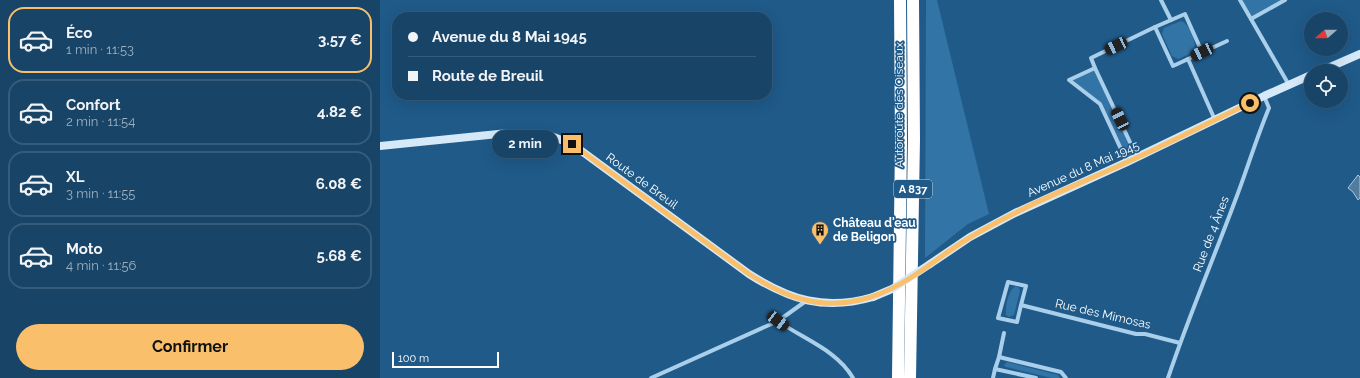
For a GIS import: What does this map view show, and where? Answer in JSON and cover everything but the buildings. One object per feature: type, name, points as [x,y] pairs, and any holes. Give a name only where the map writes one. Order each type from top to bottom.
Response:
[{"type":"highway","name":"Autoroute des Oiseaux","points":[[898,378],[901,142],[900,0]]},
{"type":"highway","name":"Autoroute des Oiseaux","points":[[910,378],[914,140],[913,0]]},
{"type":"street","points":[[1161,0],[1171,20]]},
{"type":"street","points":[[1240,0],[1289,85]]},
{"type":"street","points":[[1251,19],[1285,0]]},
{"type":"street","points":[[1138,157],[1091,58],[1185,14],[1202,52]]},
{"type":"street","points":[[1155,27],[1173,66],[1227,41]]},
{"type":"street","points":[[1337,64],[1360,54]]},
{"type":"street","points":[[1188,59],[1215,120]]},
{"type":"street","points":[[1095,68],[1069,80],[1100,104],[1127,162]]},
{"type":"street","name":"Avenue du 8 Mai 1945","points":[[873,297],[892,289],[970,238],[1015,212],[1138,157],[1264,96],[1304,79]]},
{"type":"street","name":"Rue de 4 Ânes","points":[[1168,378],[1236,199],[1268,108],[1264,96]]},
{"type":"street","name":"Route de Breuil","points":[[380,146],[508,133],[532,133],[551,136],[572,144],[749,274],[775,290],[807,300],[841,303],[873,297]]},
{"type":"street","points":[[1008,282],[1026,286],[1021,305],[1017,322],[998,318],[1008,282]]},
{"type":"street","points":[[651,378],[778,321],[807,300]]},
{"type":"street","name":"Rue des Mimosas","points":[[1021,305],[1136,334],[1145,334],[1180,344]]},
{"type":"street","points":[[778,321],[825,350],[848,370],[853,378]]},
{"type":"street","points":[[993,378],[1004,333]]},
{"type":"street","points":[[999,357],[1061,372],[1066,378]]},
{"type":"street","points":[[995,369],[1036,378]]},
{"type":"shaded area","points":[[926,0],[937,0],[989,214],[968,224],[925,258]]},
{"type":"shaded area","points":[[1240,0],[1282,0],[1251,19]]},
{"type":"shaded area","points":[[1181,21],[1190,30],[1194,39],[1195,48],[1194,52],[1178,59],[1172,56],[1162,34],[1164,28]]},
{"type":"shaded area","points":[[1095,68],[1138,157],[1127,162],[1100,104],[1069,80]]},
{"type":"shaded area","points":[[1358,175],[1360,177],[1360,198],[1358,200],[1353,192],[1348,188]]},
{"type":"shaded area","points":[[1016,286],[1020,291],[1014,315],[1009,317],[1006,315],[1007,303],[1011,291]]},
{"type":"shaded area","points":[[1007,362],[1058,375],[1060,378],[1052,378],[1006,367],[1004,365]]},
{"type":"place","name":"Château d'eau de Beligon","points":[[820,245]]},
{"type":"route","points":[[572,144],[749,274],[770,287],[787,295],[807,300],[841,303],[861,300],[892,289],[916,275],[970,238],[1015,212],[1127,162],[1250,103]]}]
